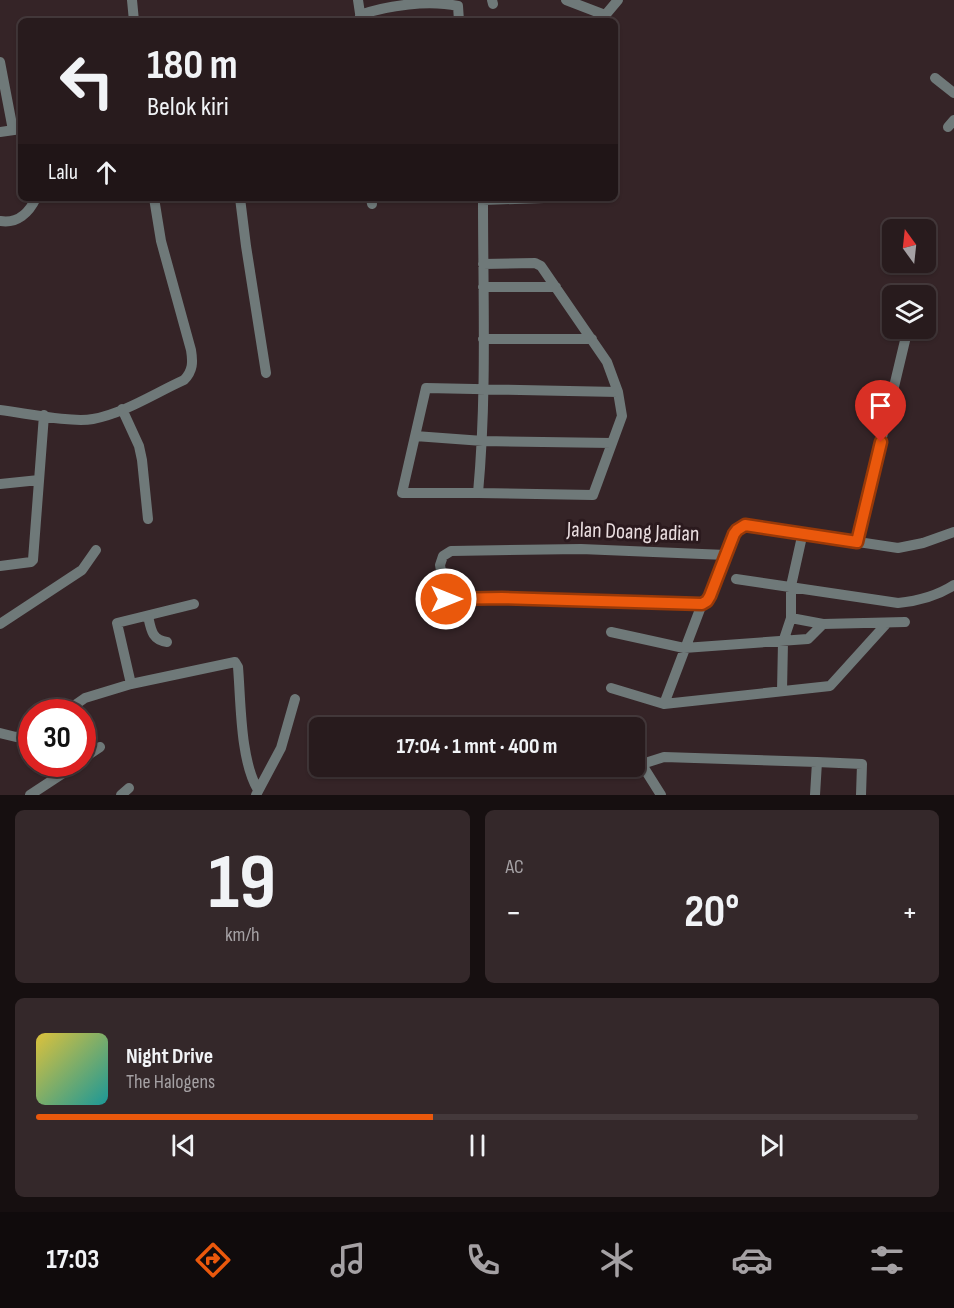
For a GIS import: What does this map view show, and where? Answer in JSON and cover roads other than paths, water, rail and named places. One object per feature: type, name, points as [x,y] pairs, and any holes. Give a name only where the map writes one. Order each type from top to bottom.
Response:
[{"type":"street","points":[[132,0],[134,18]]},
{"type":"street","points":[[358,0],[360,18],[375,10],[399,5],[448,4],[458,6],[459,18]]},
{"type":"street","points":[[566,0],[603,18],[618,0]]},
{"type":"street","points":[[0,62],[18,126]]},
{"type":"street","points":[[935,78],[954,93]]},
{"type":"street","points":[[0,132],[18,130]]},
{"type":"street","points":[[0,221],[8,223],[24,216],[35,201]]},
{"type":"street","points":[[0,410],[75,420],[93,419],[123,409],[184,380],[189,375],[193,361],[160,241],[154,201]]},
{"type":"street","points":[[240,201],[266,373]]},
{"type":"street","points":[[478,493],[483,441],[483,201]]},
{"type":"street","points":[[483,264],[535,263],[541,266],[607,362],[618,392],[622,416],[593,495],[402,493],[426,388],[618,392]]},
{"type":"street","points":[[483,287],[556,286]]},
{"type":"street","points":[[483,339],[592,339]]},
{"type":"street","points":[[857,542],[905,339]]},
{"type":"street","points":[[123,409],[140,453],[146,484],[148,519]]},
{"type":"street","points":[[0,566],[33,561],[44,415]]},
{"type":"street","points":[[415,436],[483,441],[612,443]]},
{"type":"street","points":[[0,483],[39,480]]},
{"type":"street","name":"Jalan Doang Jadian","points":[[702,604],[502,598],[446,599],[440,565],[443,556],[451,551],[581,549],[726,555],[734,534],[745,525],[898,548],[923,543],[954,532]]},
{"type":"street","points":[[782,691],[783,642],[791,618],[791,586],[803,532]]},
{"type":"street","points":[[0,624],[82,570],[96,550]]},
{"type":"street","points":[[664,704],[702,604],[710,596],[726,555]]},
{"type":"street","points":[[736,579],[898,603],[944,592],[954,585]]},
{"type":"street","points":[[131,684],[117,623],[194,604]]},
{"type":"street","points":[[148,616],[153,635],[157,640],[167,642]]},
{"type":"street","points":[[791,618],[823,624],[905,622]]},
{"type":"street","points":[[611,688],[664,704],[830,686],[887,623]]},
{"type":"street","points":[[611,632],[684,648],[808,639],[823,624]]},
{"type":"street","points":[[84,699],[131,684],[235,662],[238,667],[246,754],[257,793]]},
{"type":"street","points":[[257,793],[281,748],[295,699]]},
{"type":"street","points":[[0,733],[18,737]]},
{"type":"street","points":[[96,750],[100,747]]},
{"type":"street","points":[[645,763],[664,757],[862,764],[861,795]]},
{"type":"street","points":[[814,795],[817,762]]},
{"type":"street","points":[[645,769],[661,795]]},
{"type":"street","points":[[30,795],[57,777]]}]
